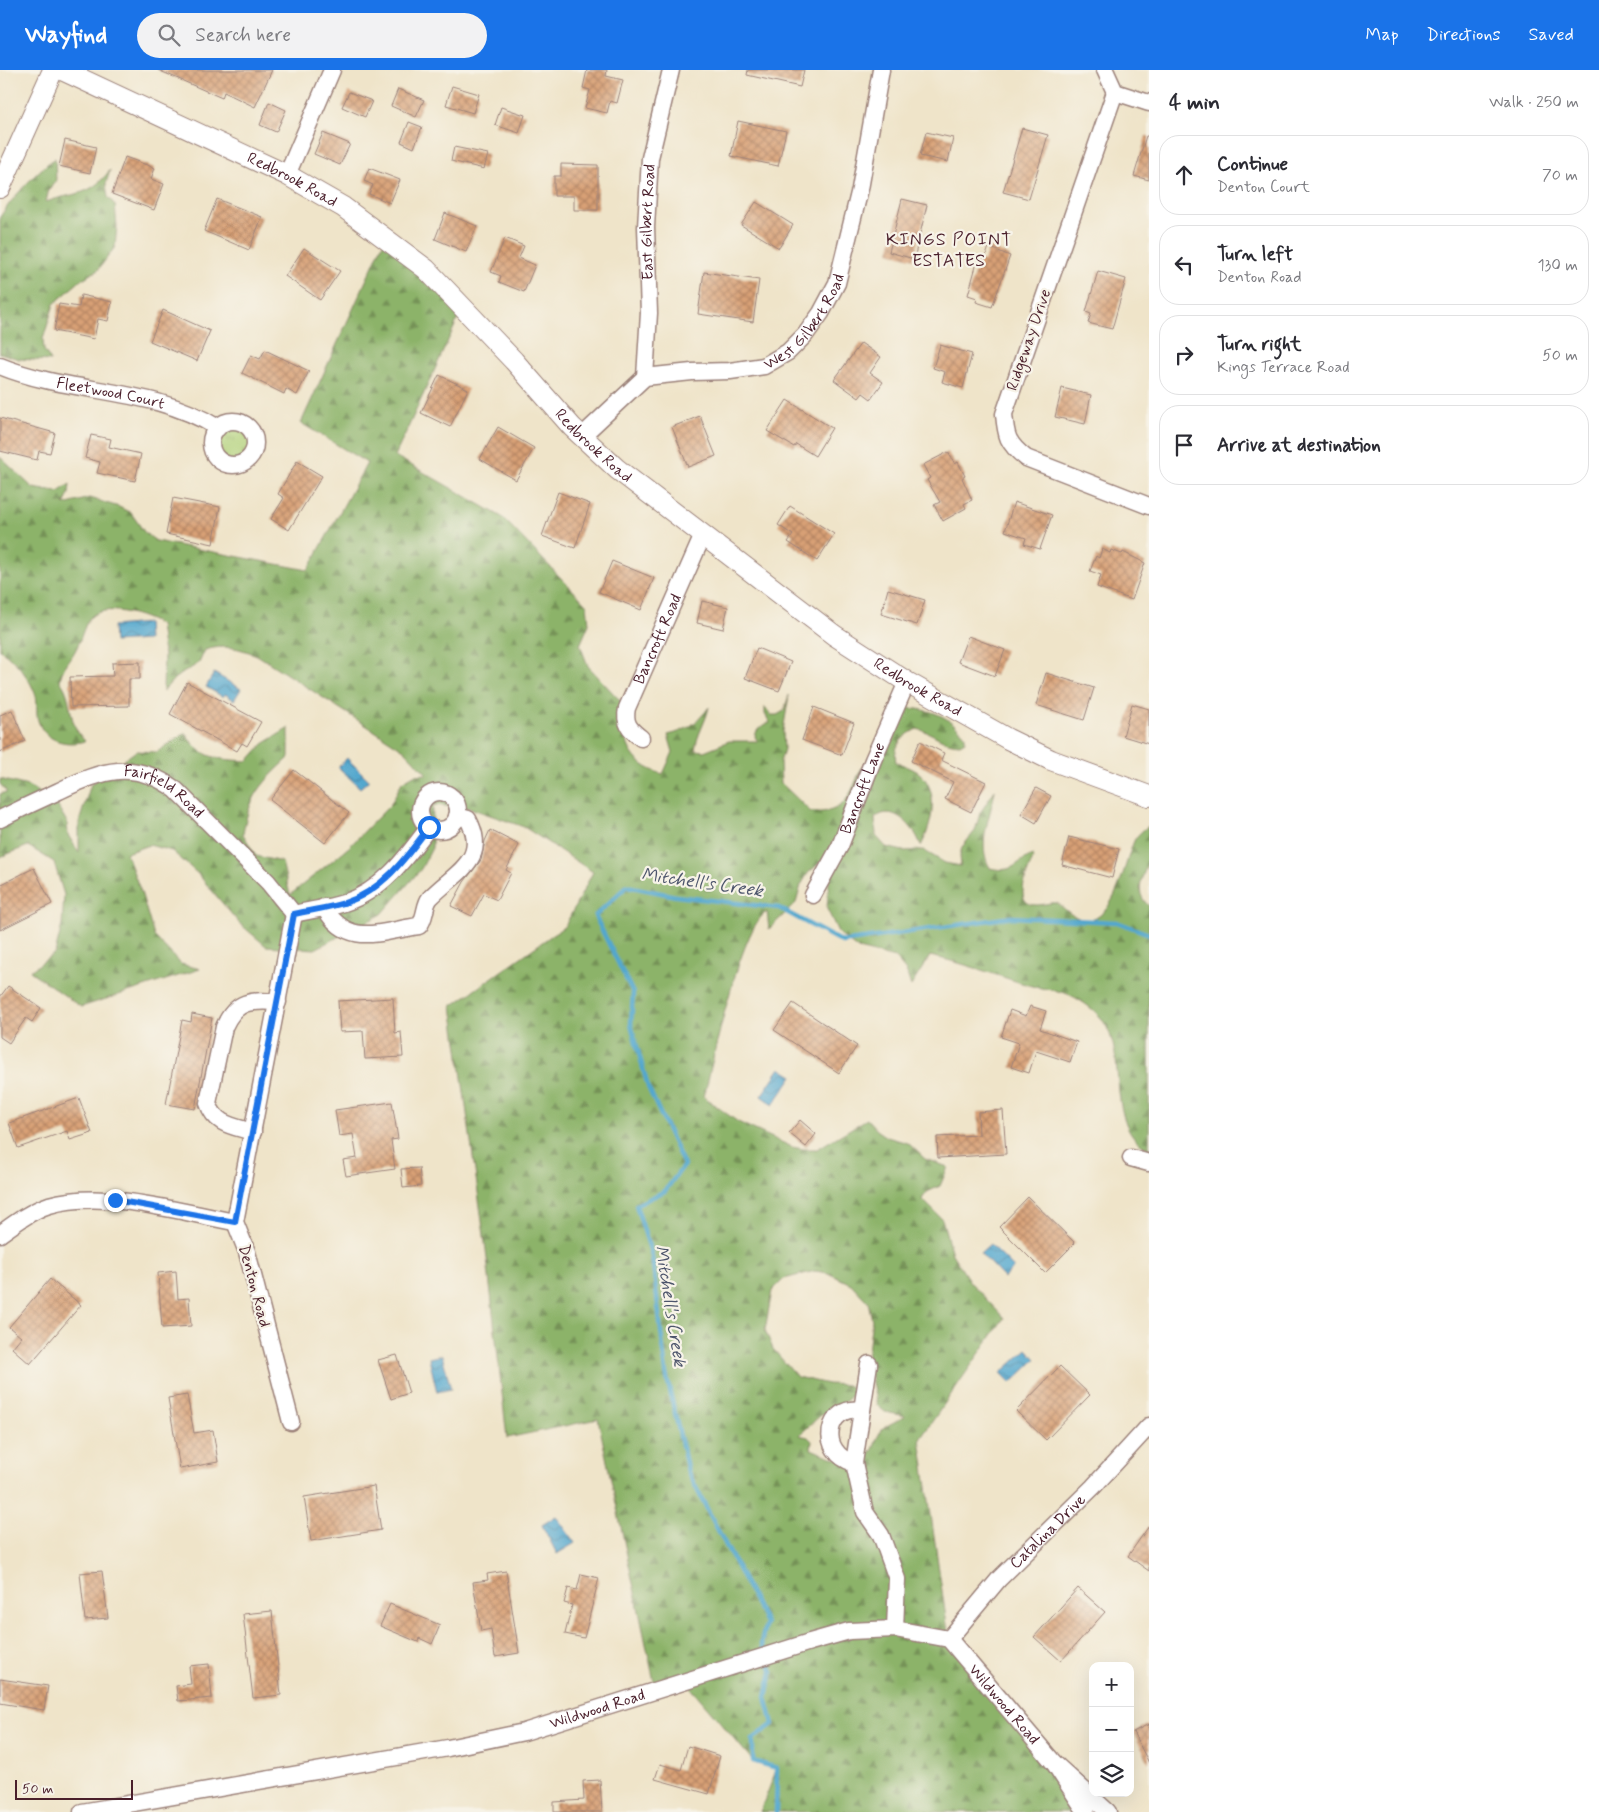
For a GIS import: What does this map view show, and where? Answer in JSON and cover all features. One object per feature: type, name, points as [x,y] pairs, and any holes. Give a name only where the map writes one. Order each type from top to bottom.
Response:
[{"type":"main road","points":[[0,188],[53,70]]},
{"type":"main road","name":"Redbrook Road","points":[[62,70],[286,175],[343,207],[426,269],[514,361],[581,437],[617,469],[834,635],[907,682],[1008,739],[1051,760],[1149,796]]},
{"type":"street","points":[[286,175],[332,70]]},
{"type":"street","name":"East Gilbert Road","points":[[644,377],[649,313],[646,227],[650,158],[670,70]]},
{"type":"street","name":"West Gilbert Road","points":[[644,377],[692,372],[730,371],[764,366],[788,352],[805,335],[821,312],[836,283],[860,189],[881,70]]},
{"type":"street","points":[[1105,70],[1115,92],[1149,103]]},
{"type":"street","name":"Ridgeway Drive","points":[[1115,92],[1103,120],[1004,414],[1005,428],[1006,435],[1014,449],[1026,458],[1149,506]]},
{"type":"street","name":"Fleetwood Court","points":[[0,366],[50,382],[145,398],[176,406],[218,428]]},
{"type":"street","points":[[581,437],[644,377]]},
{"type":"street","name":"Bancroft Road","points":[[641,738],[631,730],[626,722],[627,708],[703,535]]},
{"type":"street","name":"Bancroft Lane","points":[[814,895],[840,846],[873,760],[907,682]]},
{"type":"street","name":"Fairfield Road","points":[[0,818],[92,775],[111,770],[137,771],[164,781],[176,790],[268,882],[294,914]]},
{"type":"street","points":[[442,793],[448,795],[457,805],[457,816],[455,822],[446,829],[434,830],[421,817],[421,805],[430,795],[442,793]]},
{"type":"street","points":[[324,907],[330,918],[351,932],[364,936],[419,926],[424,920],[428,900],[471,861],[476,845],[474,830],[468,819],[457,816]]},
{"type":"street","points":[[294,914],[345,902],[375,888],[394,872],[429,827]]},
{"type":"street","name":"Denton Road","points":[[291,1422],[247,1252],[235,1222],[294,914]]},
{"type":"street","points":[[253,1132],[220,1122],[212,1113],[208,1103],[228,1016],[237,1008],[253,1000],[278,1002]]},
{"type":"street","points":[[1131,1158],[1149,1163]]},
{"type":"street","points":[[0,1234],[25,1216],[50,1205],[95,1198],[235,1222]]},
{"type":"street","points":[[869,1364],[854,1463],[865,1512],[881,1535],[897,1579],[895,1629]]},
{"type":"street","points":[[854,1463],[835,1452],[831,1435],[840,1413],[847,1409],[862,1410]]},
{"type":"street","name":"Catalina Drive","points":[[949,1639],[999,1579],[1093,1487],[1149,1426]]},
{"type":"street","name":"Wildwood Road","points":[[85,1812],[448,1748],[524,1732],[849,1631],[895,1629],[949,1639],[1054,1763],[1086,1812]]},
{"type":"street","name":"Wildwood Road","points":[[1054,1763],[1108,1812]]},
{"type":"green space","points":[[55,158],[56,181],[49,189],[46,202],[88,190],[110,170],[106,184],[108,197],[115,205],[117,226],[115,247],[98,270],[81,280],[54,304],[43,339],[44,350],[51,361],[19,359],[0,353],[0,217],[25,185]]},
{"type":"green space","points":[[385,239],[463,308],[395,456],[502,517],[587,605],[589,624],[580,645],[588,666],[627,708],[625,731],[627,741],[635,758],[642,764],[663,774],[673,752],[668,735],[692,725],[709,707],[695,750],[704,751],[729,741],[758,741],[755,737],[758,730],[770,723],[765,714],[765,707],[771,715],[777,715],[784,711],[789,695],[783,731],[784,749],[780,762],[781,783],[811,812],[823,812],[840,806],[845,801],[862,767],[852,817],[860,812],[870,796],[882,748],[906,708],[931,712],[946,718],[959,728],[965,735],[965,741],[960,744],[953,743],[917,729],[903,738],[897,746],[896,762],[918,772],[930,788],[932,798],[931,818],[925,838],[921,846],[909,825],[897,815],[890,813],[882,814],[875,818],[876,836],[886,847],[903,851],[923,850],[945,863],[961,866],[960,856],[962,847],[975,831],[980,813],[995,790],[984,840],[984,850],[990,868],[1010,868],[1034,855],[1024,884],[1024,899],[1029,903],[1037,905],[1057,903],[1073,916],[1089,920],[1100,915],[1108,906],[1116,893],[1135,839],[1149,826],[1149,858],[1140,889],[1141,895],[1149,906],[1149,1150],[1135,1139],[1126,1124],[1121,1107],[1115,1052],[1110,1035],[1102,1019],[1095,1011],[1080,1000],[1065,993],[1033,986],[930,956],[911,986],[906,971],[895,958],[858,949],[839,934],[827,909],[829,880],[827,857],[808,873],[801,885],[796,903],[769,929],[767,912],[757,922],[747,941],[729,997],[704,1097],[738,1122],[792,1147],[803,1149],[817,1149],[867,1119],[887,1137],[908,1143],[925,1159],[948,1167],[940,1186],[927,1192],[922,1199],[942,1219],[952,1254],[970,1282],[1004,1318],[920,1439],[949,1639],[1054,1763],[1075,1812],[760,1812],[777,1768],[753,1761],[686,1682],[656,1691],[598,1419],[507,1438],[486,1250],[452,1006],[565,926],[593,872],[524,827],[470,808],[433,805],[432,848],[421,869],[382,914],[315,949],[266,946],[239,923],[198,874],[172,851],[149,845],[126,853],[141,892],[154,936],[181,964],[200,969],[81,1007],[30,971],[55,953],[62,925],[64,895],[54,862],[28,846],[0,857],[0,794],[7,792],[0,784],[0,779],[28,786],[55,802],[67,822],[68,835],[79,853],[79,822],[91,784],[136,751],[157,752],[185,733],[191,742],[204,753],[228,760],[248,761],[263,744],[289,728],[289,758],[258,791],[249,810],[243,834],[256,856],[282,862],[290,895],[349,847],[391,804],[402,782],[414,775],[427,774],[404,750],[257,655],[244,650],[219,647],[205,650],[199,663],[175,678],[163,691],[164,656],[160,625],[134,614],[103,611],[95,614],[87,622],[77,648],[62,673],[60,681],[67,695],[72,719],[79,734],[85,741],[65,743],[47,735],[38,720],[36,696],[30,682],[16,664],[0,650],[0,457],[33,488],[58,492],[70,484],[69,494],[64,505],[90,498],[119,507],[131,513],[145,533],[156,541],[308,570],[367,463],[301,423]],"holes":[[[815,1271],[828,1273],[851,1284],[868,1302],[872,1320],[867,1359],[877,1405],[885,1412],[905,1416],[884,1428],[878,1435],[872,1451],[867,1457],[860,1460],[852,1461],[834,1458],[811,1449],[812,1441],[808,1437],[799,1435],[823,1413],[850,1398],[854,1389],[847,1385],[828,1384],[797,1377],[773,1349],[765,1330],[772,1291],[784,1279]]]},
{"type":"green space","points":[[233,426],[240,427],[246,431],[250,437],[250,451],[246,457],[240,461],[233,462],[226,461],[220,457],[216,451],[215,444],[216,437],[220,431],[226,427]]},
{"type":"water","points":[[147,623],[148,640],[114,642],[113,626]]},
{"type":"water","points":[[214,673],[241,689],[234,700],[225,694],[223,697],[206,687]]},
{"type":"water","points":[[347,758],[369,780],[360,788],[338,767]]},
{"type":"water","points":[[780,1068],[793,1076],[773,1105],[761,1096]]},
{"type":"water","points":[[990,1244],[1014,1268],[1004,1278],[980,1253]]},
{"type":"water","points":[[1027,1349],[1036,1359],[1011,1383],[1001,1373]]},
{"type":"water","points":[[442,1355],[451,1389],[437,1392],[429,1358]]},
{"type":"water","points":[[556,1516],[575,1543],[557,1554],[542,1525]]},
{"type":"building","points":[[158,70],[272,70],[255,107],[224,92],[222,98]]},
{"type":"building","points":[[587,70],[607,70],[606,76],[623,80],[617,103],[610,101],[607,113],[585,108],[590,90],[583,88]]},
{"type":"building","points":[[748,70],[804,70],[800,87],[747,75]]},
{"type":"building","points":[[452,86],[479,94],[473,113],[446,105]]},
{"type":"building","points":[[398,89],[424,100],[416,117],[391,106]]},
{"type":"building","points":[[349,92],[372,101],[365,117],[342,107]]},
{"type":"building","points":[[269,102],[286,110],[276,132],[260,125]]},
{"type":"building","points":[[501,107],[525,115],[519,133],[495,125]]},
{"type":"building","points":[[738,121],[786,131],[778,166],[731,156]]},
{"type":"building","points":[[409,122],[422,127],[414,148],[401,142]]},
{"type":"building","points":[[1022,128],[1048,135],[1029,199],[1003,192]]},
{"type":"building","points":[[926,132],[953,138],[948,162],[920,156]]},
{"type":"building","points":[[323,133],[350,144],[340,165],[314,154]]},
{"type":"building","points":[[1146,136],[1149,136],[1149,180],[1134,176]]},
{"type":"building","points":[[65,140],[96,147],[90,173],[59,166]]},
{"type":"building","points":[[454,147],[488,154],[484,169],[451,161]]},
{"type":"building","points":[[125,157],[155,168],[151,179],[164,184],[154,210],[112,194]]},
{"type":"building","points":[[561,164],[598,165],[598,210],[574,210],[574,196],[554,196],[554,176],[561,176]]},
{"type":"building","points":[[369,168],[400,180],[390,203],[369,194],[373,185],[364,181]]},
{"type":"building","points":[[217,199],[262,217],[249,250],[204,231]]},
{"type":"building","points":[[902,199],[927,205],[914,259],[889,252]]},
{"type":"building","points":[[756,202],[793,225],[779,248],[741,225]]},
{"type":"building","points":[[445,213],[477,226],[466,252],[435,239]]},
{"type":"building","points":[[505,238],[524,246],[519,258],[535,265],[524,292],[499,282],[501,276],[491,272]]},
{"type":"building","points":[[989,247],[1010,256],[992,307],[976,302],[977,298],[968,295],[978,259],[984,261]]},
{"type":"building","points":[[304,248],[340,271],[320,300],[285,276]]},
{"type":"building","points":[[1098,271],[1126,279],[1112,329],[1088,323],[1091,314],[1086,312]]},
{"type":"building","points":[[704,272],[759,280],[753,322],[698,314]]},
{"type":"building","points":[[81,295],[112,302],[108,321],[98,319],[94,339],[54,331],[59,304],[79,307]]},
{"type":"building","points":[[163,310],[210,331],[197,361],[150,341]]},
{"type":"building","points":[[861,343],[881,357],[870,373],[883,382],[871,399],[863,393],[859,398],[834,380]]},
{"type":"building","points":[[940,345],[972,354],[963,388],[942,382],[945,372],[933,368]]},
{"type":"building","points":[[265,350],[309,371],[297,395],[286,389],[284,394],[242,373],[251,355],[260,359]]},
{"type":"building","points":[[439,375],[468,389],[450,427],[421,413]]},
{"type":"building","points":[[1062,388],[1091,395],[1085,424],[1055,417]]},
{"type":"building","points":[[787,400],[832,428],[815,456],[796,444],[794,447],[767,431]]},
{"type":"building","points":[[700,416],[716,456],[688,467],[672,427]]},
{"type":"building","points":[[0,418],[55,433],[50,453],[39,451],[37,460],[0,451]]},
{"type":"building","points":[[498,427],[534,448],[516,480],[480,459]]},
{"type":"building","points":[[91,435],[111,439],[109,447],[141,454],[135,481],[97,473],[100,462],[85,458]]},
{"type":"building","points":[[948,452],[955,464],[958,462],[965,476],[962,478],[972,500],[964,504],[966,508],[943,521],[934,505],[940,502],[927,480],[930,478],[923,465]]},
{"type":"building","points":[[297,461],[322,476],[289,530],[271,519],[284,498],[278,494]]},
{"type":"building","points":[[558,492],[590,504],[575,548],[542,536]]},
{"type":"building","points":[[173,498],[220,507],[213,544],[166,534]]},
{"type":"building","points":[[1014,502],[1052,515],[1040,549],[1024,544],[1026,538],[1005,531]]},
{"type":"building","points":[[790,506],[834,534],[817,561],[788,542],[793,535],[778,525]]},
{"type":"building","points":[[1102,549],[1110,553],[1111,550],[1122,554],[1123,552],[1145,563],[1132,600],[1097,587],[1101,575],[1090,571],[1096,556],[1099,558]]},
{"type":"building","points":[[612,561],[654,578],[641,610],[599,592]]},
{"type":"building","points":[[888,589],[925,600],[917,625],[881,614]]},
{"type":"building","points":[[702,601],[728,607],[723,629],[697,623]]},
{"type":"building","points":[[968,636],[1005,650],[995,676],[958,662]]},
{"type":"building","points":[[757,648],[791,662],[779,691],[745,678]]},
{"type":"building","points":[[140,662],[140,679],[129,679],[129,706],[71,707],[70,677],[113,676],[112,663]]},
{"type":"building","points":[[1046,673],[1094,688],[1084,720],[1036,705]]},
{"type":"building","points":[[187,682],[261,722],[247,746],[242,743],[237,751],[170,714]]},
{"type":"building","points":[[1132,704],[1149,709],[1149,744],[1123,736]]},
{"type":"building","points":[[814,707],[854,723],[842,755],[802,740]]},
{"type":"building","points":[[12,710],[25,741],[0,752],[0,715]]},
{"type":"building","points":[[920,741],[944,753],[941,760],[986,782],[971,812],[945,799],[953,782],[911,761]]},
{"type":"building","points":[[294,770],[349,813],[325,843],[270,800]]},
{"type":"building","points":[[1036,788],[1051,796],[1036,823],[1021,814]]},
{"type":"building","points":[[490,830],[519,845],[506,870],[511,873],[497,900],[484,894],[472,916],[451,906],[464,882],[481,860],[485,841]]},
{"type":"building","points":[[1069,837],[1119,849],[1112,878],[1062,865]]},
{"type":"building","points":[[34,868],[52,904],[0,930],[0,885]]},
{"type":"building","points":[[8,986],[41,1008],[32,1022],[26,1018],[9,1043],[0,1037],[0,997]]},
{"type":"building","points":[[393,998],[395,1033],[401,1032],[403,1057],[365,1059],[363,1031],[340,1032],[338,1001]]},
{"type":"building","points":[[793,1003],[857,1046],[839,1073],[774,1030]]},
{"type":"building","points":[[1030,1006],[1046,1011],[1040,1029],[1077,1042],[1070,1062],[1036,1051],[1029,1073],[1011,1067],[1019,1043],[1001,1037],[1010,1010],[1026,1016]]},
{"type":"building","points":[[192,1014],[212,1018],[195,1109],[166,1104],[182,1020],[191,1022]]},
{"type":"building","points":[[79,1098],[92,1133],[70,1140],[67,1131],[18,1148],[9,1123]]},
{"type":"building","points":[[392,1102],[398,1139],[391,1140],[395,1169],[346,1176],[343,1160],[357,1158],[353,1134],[339,1136],[335,1110]]},
{"type":"building","points":[[1003,1110],[1006,1154],[938,1158],[937,1137],[979,1135],[978,1112]]},
{"type":"building","points":[[800,1120],[816,1134],[806,1147],[789,1133]]},
{"type":"building","points":[[419,1168],[421,1186],[403,1188],[401,1169]]},
{"type":"building","points":[[1028,1197],[1075,1243],[1045,1273],[999,1227]]},
{"type":"building","points":[[176,1271],[178,1299],[189,1298],[191,1326],[162,1328],[158,1273]]},
{"type":"building","points":[[50,1279],[81,1305],[30,1364],[12,1348],[21,1337],[9,1327]]},
{"type":"building","points":[[397,1355],[409,1393],[391,1399],[378,1360]]},
{"type":"building","points":[[1060,1366],[1090,1395],[1046,1440],[1016,1411]]},
{"type":"building","points":[[187,1395],[194,1433],[213,1430],[218,1462],[180,1469],[168,1398]]},
{"type":"building","points":[[374,1486],[381,1530],[311,1541],[304,1497]]},
{"type":"building","points":[[1149,1526],[1149,1571],[1128,1556]]},
{"type":"building","points":[[102,1571],[108,1618],[85,1620],[80,1573]]},
{"type":"building","points":[[506,1571],[519,1653],[495,1657],[491,1629],[481,1631],[473,1582],[488,1580],[487,1574]]},
{"type":"building","points":[[581,1574],[599,1578],[584,1638],[565,1634],[572,1605],[564,1603],[568,1588],[577,1590]]},
{"type":"building","points":[[1078,1588],[1105,1612],[1061,1661],[1034,1637]]},
{"type":"building","points":[[390,1604],[440,1625],[432,1644],[419,1638],[418,1642],[380,1626]]},
{"type":"building","points":[[272,1611],[281,1695],[253,1698],[243,1614]]},
{"type":"building","points":[[209,1664],[212,1698],[178,1701],[176,1686],[191,1684],[189,1666]]},
{"type":"building","points":[[0,1679],[48,1686],[44,1710],[0,1703]]},
{"type":"building","points":[[1149,1724],[1149,1763],[1134,1734],[1134,1732]]},
{"type":"building","points":[[688,1746],[720,1756],[709,1794],[655,1779],[660,1764],[681,1770]]},
{"type":"building","points":[[600,1780],[602,1812],[554,1812],[554,1802],[584,1800],[583,1781]]},
{"type":"waterway","name":"Mitchell's Creek","points":[[776,1812],[777,1768],[753,1761],[753,1739],[773,1724],[766,1697],[772,1672],[761,1643],[766,1623],[688,1472],[666,1373],[652,1256],[636,1205],[665,1191],[684,1165],[648,1087],[631,1024],[633,993],[595,916],[627,886],[676,896],[779,908],[842,942],[1011,917],[1117,922],[1149,934]]},
{"type":"district","name":"KINGS POINT ESTATES","points":[[949,250]]},
{"type":"route","points":[[115,1200],[235,1222],[294,914],[345,902],[375,888],[394,872],[429,827]]}]
